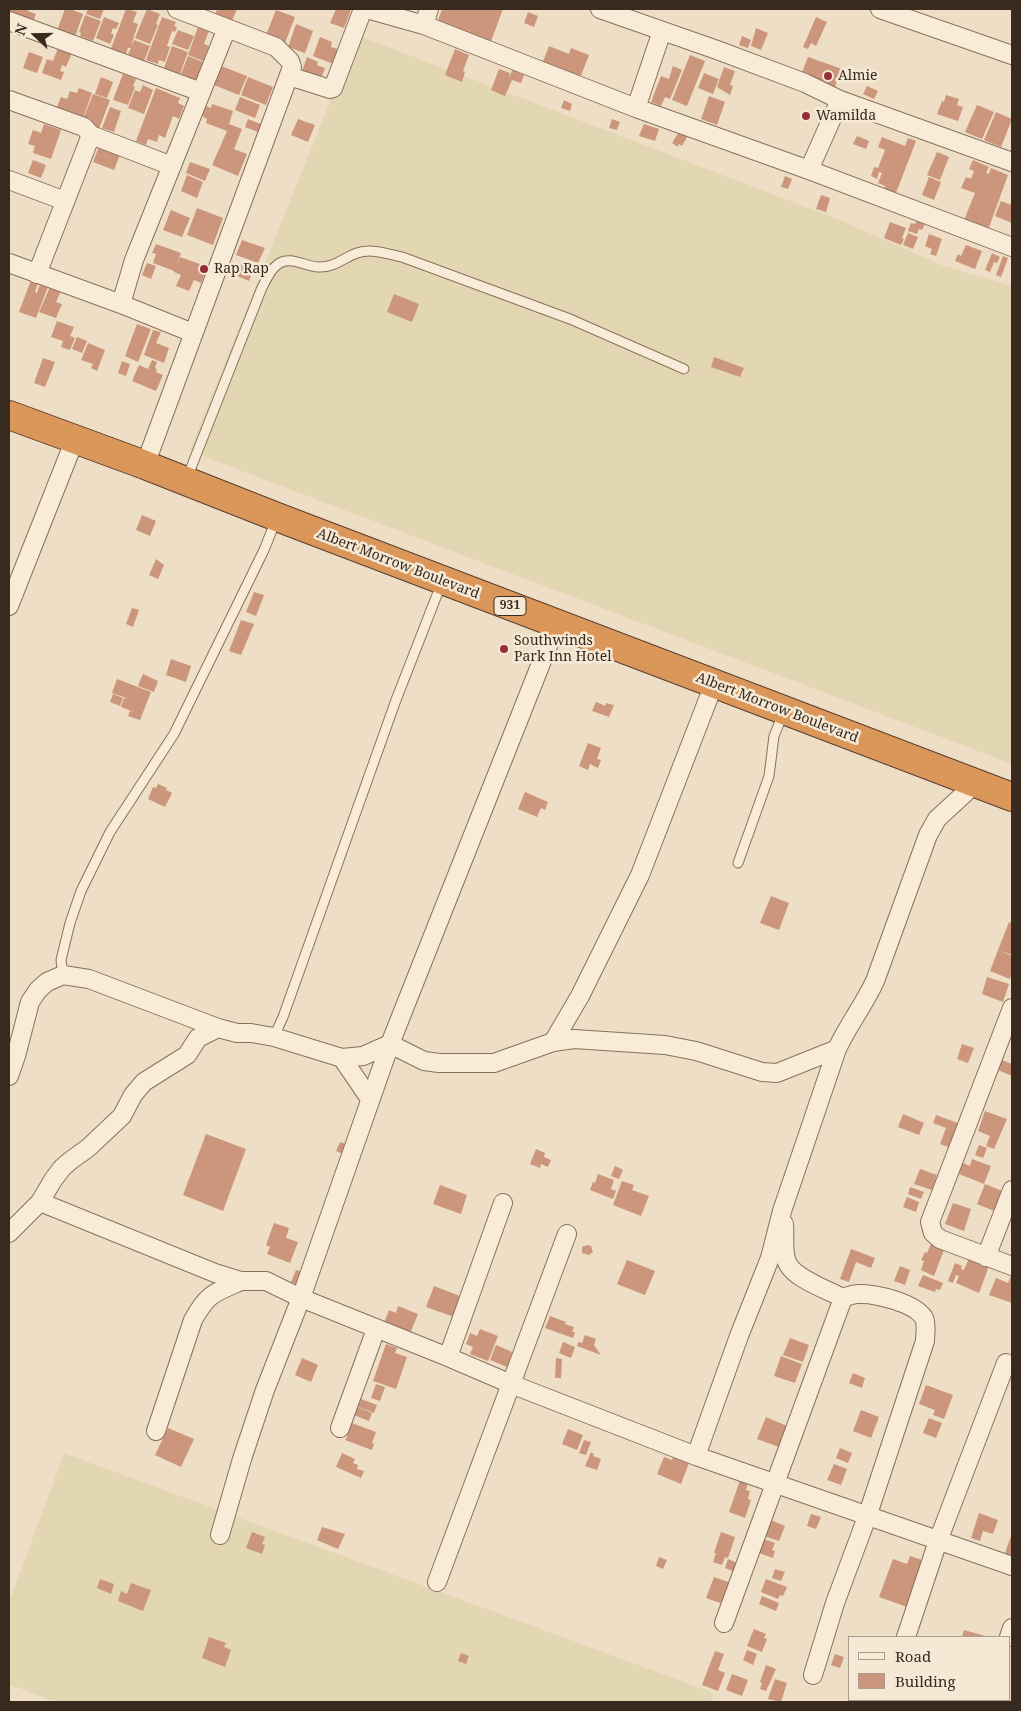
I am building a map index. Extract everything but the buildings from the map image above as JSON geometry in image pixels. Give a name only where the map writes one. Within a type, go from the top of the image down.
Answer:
[{"type":"highway","name":"Albert Morrow Boulevard","points":[[9,415],[145,465],[442,581],[1012,797]]},
{"type":"street","points":[[145,465],[292,67],[290,61],[276,48],[177,9]]},
{"type":"street","points":[[289,76],[330,89],[333,88],[365,9],[424,26],[636,108],[809,170],[1012,247]]},
{"type":"street","points":[[424,26],[429,9]]},
{"type":"street","points":[[600,9],[717,50],[805,83],[840,100],[1012,162]]},
{"type":"street","points":[[880,9],[1012,55]]},
{"type":"street","points":[[9,21],[201,92]]},
{"type":"street","points":[[121,304],[134,260],[228,28]]},
{"type":"street","points":[[636,108],[662,32]]},
{"type":"street","points":[[9,100],[84,127],[90,135],[172,166]]},
{"type":"street","points":[[809,170],[840,100]]},
{"type":"street","points":[[37,274],[90,135]]},
{"type":"street","points":[[9,180],[65,201]]},
{"type":"street","points":[[9,263],[121,304],[193,333]]},
{"type":"street","points":[[9,606],[75,439]]},
{"type":"street","points":[[220,1535],[242,1459],[265,1390],[301,1298],[370,1098],[557,624]]},
{"type":"street","points":[[553,1042],[584,988],[640,875],[714,684]]},
{"type":"street","points":[[696,1456],[766,1267],[782,1211],[837,1049],[844,1034],[865,1002],[875,981],[928,835],[937,819],[976,783]]},
{"type":"street","points":[[9,1076],[30,1002],[38,990],[48,982],[63,975],[89,979],[218,1028],[237,1033],[274,1037],[342,1058],[363,1056],[390,1044]]},
{"type":"street","points":[[1012,1008],[930,1222],[933,1233],[940,1239],[1012,1266]]},
{"type":"street","points":[[9,1233],[40,1202],[62,1168],[93,1144],[122,1116],[133,1095],[144,1082],[187,1055],[198,1038],[218,1028]]},
{"type":"street","points":[[390,1044],[424,1061],[494,1063],[553,1042],[574,1039],[666,1045],[696,1051],[762,1072],[777,1073],[837,1049]]},
{"type":"street","points":[[342,1058],[370,1098]]},
{"type":"street","points":[[986,1257],[1012,1190]]},
{"type":"street","points":[[40,1202],[215,1273],[241,1281],[266,1281],[301,1298],[511,1384],[696,1456],[1012,1566]]},
{"type":"street","points":[[448,1357],[503,1203]]},
{"type":"street","points":[[782,1211],[786,1261],[791,1270],[843,1298],[857,1294],[888,1299],[916,1310],[924,1319],[925,1342],[867,1516],[835,1603],[813,1675]]},
{"type":"street","points":[[437,1582],[567,1234]]},
{"type":"street","points":[[156,1431],[194,1320],[203,1303],[213,1293],[241,1281]]},
{"type":"street","points":[[724,1623],[843,1298]]},
{"type":"street","points":[[340,1428],[376,1329]]},
{"type":"street","points":[[906,1636],[938,1541],[1006,1363]]},
{"type":"lane","points":[[186,481],[261,290],[269,274],[278,264],[291,260],[318,267],[336,264],[357,253],[376,251],[402,257],[570,320],[684,369]]},
{"type":"lane","points":[[63,975],[61,960],[70,923],[81,891],[110,832],[174,734],[264,550],[277,517]]},
{"type":"lane","points":[[274,1037],[344,849],[396,700],[442,581]]},
{"type":"lane","points":[[738,864],[769,776],[774,736],[784,711]]},
{"type":"shaded area","points":[[357,35],[835,218],[944,266],[1012,286],[1012,764],[189,451]]},
{"type":"shaded area","points":[[64,1453],[714,1693],[711,1702],[55,1702],[9,1684],[9,1603]]},
{"type":"place","name":"Almie","points":[[828,76]]},
{"type":"place","name":"Wamilda","points":[[806,116]]},
{"type":"place","name":"Rap Rap","points":[[204,269]]},
{"type":"place","name":"Southwinds Park Inn Hotel","points":[[504,649]]}]
